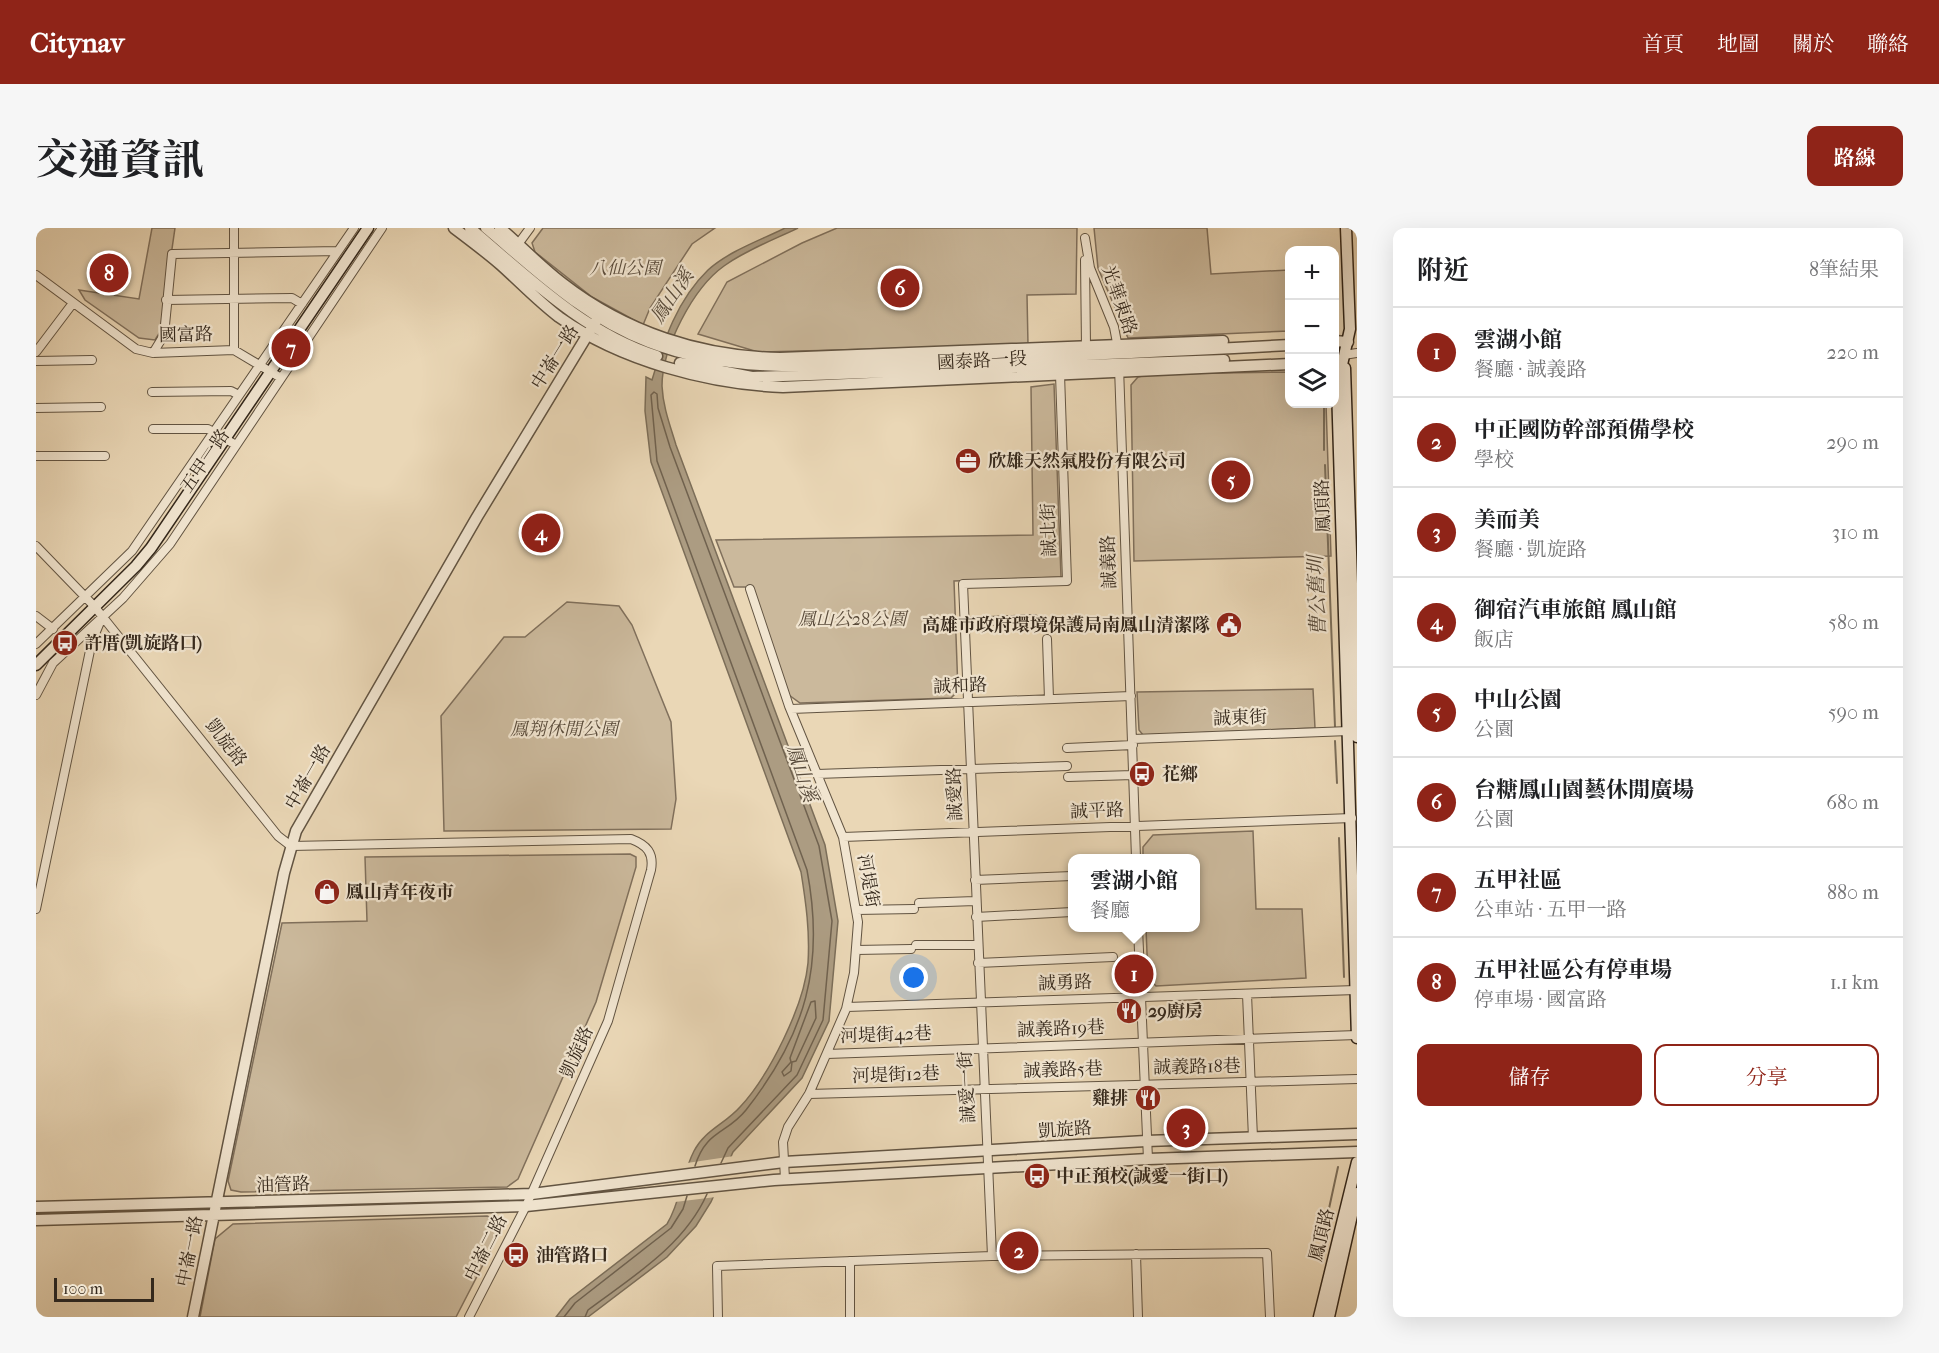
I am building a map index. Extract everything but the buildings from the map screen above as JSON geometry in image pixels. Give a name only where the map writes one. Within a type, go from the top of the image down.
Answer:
[{"type":"street","points":[[234,228],[234,350]]},
{"type":"street","name":"五甲一路","points":[[36,665],[136,566],[225,438],[302,304],[354,228]]},
{"type":"street","name":"五甲一路","points":[[36,644],[132,551],[239,395],[265,368],[368,228]]},
{"type":"street","name":"五甲一路","points":[[36,695],[53,663],[146,574],[185,521],[382,228]]},
{"type":"street","points":[[454,228],[510,255]]},
{"type":"street","points":[[470,228],[548,282],[595,322],[647,347],[681,358]]},
{"type":"street","points":[[486,228],[560,318],[595,322],[647,347],[681,358]]},
{"type":"street","points":[[500,228],[510,255]]},
{"type":"street","points":[[510,255],[530,228]]},
{"type":"street","name":"光華東路","points":[[1084,228],[1090,268],[1114,327],[1118,359]]},
{"type":"street","name":"鳳頂路","points":[[1339,355],[1352,341],[1346,228]]},
{"type":"street","name":"光華東路","points":[[1085,238],[1086,347]]},
{"type":"street","points":[[153,352],[164,335],[172,254],[338,250]]},
{"type":"street","name":"國富路","points":[[36,275],[133,347],[153,352],[234,350],[281,378]]},
{"type":"street","points":[[166,300],[292,298],[302,304]]},
{"type":"street","points":[[36,352],[73,303]]},
{"type":"street","name":"中崙一路","points":[[193,1317],[296,831],[477,517],[595,322]]},
{"type":"street","name":"國泰路一段","points":[[681,358],[711,379],[746,386],[783,387],[1060,374],[1163,348],[1285,339]]},
{"type":"street","name":"國泰路一段","points":[[1163,348],[1285,345]]},
{"type":"street","name":"國泰路一段","points":[[681,358],[780,358],[1086,347],[1118,359],[1285,364]]},
{"type":"street","points":[[1339,356],[1357,353]]},
{"type":"street","name":"國泰路一段","points":[[681,358],[752,377],[1118,359],[1285,357]]},
{"type":"street","name":"誠義路","points":[[1118,359],[1136,854]]},
{"type":"street","points":[[36,361],[92,360]]},
{"type":"street","name":"誠北街","points":[[963,584],[1067,581],[1060,374]]},
{"type":"street","points":[[152,392],[231,391],[239,395]]},
{"type":"street","points":[[36,408],[101,407]]},
{"type":"street","name":"鳳頂路","points":[[1337,408],[1353,734],[1352,818],[1357,1036]]},
{"type":"street","points":[[153,429],[207,429],[236,445]]},
{"type":"street","points":[[36,456],[105,456]]},
{"type":"street","points":[[163,506],[185,521]]},
{"type":"street","name":"凱旋路","points":[[36,547],[103,616],[279,836],[291,846],[631,839],[641,843],[649,850],[653,858],[651,870],[609,1021],[532,1194]]},
{"type":"street","name":"誠愛路","points":[[963,584],[979,1003]]},
{"type":"street","name":"河堤街","points":[[750,589],[791,709],[843,837],[856,910],[854,974],[847,1007],[809,1094],[783,1142],[785,1179]]},
{"type":"street","points":[[36,616],[52,629]]},
{"type":"street","points":[[36,909],[92,641],[103,616]]},
{"type":"street","points":[[965,622],[1034,619]]},
{"type":"street","points":[[1047,639],[1049,699]]},
{"type":"street","name":"誠和路","points":[[791,709],[1131,696]]},
{"type":"street","name":"誠東街","points":[[1067,748],[1132,742],[1353,734]]},
{"type":"street","points":[[818,774],[1067,766]]},
{"type":"street","points":[[1068,777],[1133,775]]},
{"type":"street","name":"誠平路","points":[[843,837],[1352,818]]},
{"type":"street","points":[[975,880],[1068,876]]},
{"type":"street","points":[[856,910],[975,901]]},
{"type":"street","points":[[976,917],[1068,912]]},
{"type":"street","points":[[1138,932],[1148,1160]]},
{"type":"street","points":[[856,950],[977,945]]},
{"type":"street","points":[[978,963],[1113,957]]},
{"type":"street","name":"誠勇路","points":[[847,1007],[1356,990]]},
{"type":"street","points":[[1247,994],[1253,1138]]},
{"type":"street","name":"誠愛一街","points":[[979,1003],[992,1256]]},
{"type":"street","name":"誠義路19巷","points":[[982,1048],[1357,1036]]},
{"type":"street","name":"河堤街42巷","points":[[827,1054],[982,1048]]},
{"type":"street","name":"誠義路18巷","points":[[1143,1084],[1357,1078]]},
{"type":"street","name":"誠義路5巷","points":[[984,1089],[1143,1084]]},
{"type":"street","name":"河堤街12巷","points":[[809,1094],[984,1089]]},
{"type":"street","name":"凱旋路","points":[[532,1194],[784,1162],[1146,1141],[1357,1134]]},
{"type":"street","name":"凱旋路","points":[[526,1206],[785,1179],[1148,1160],[1357,1152]]},
{"type":"street","name":"鳳頂路","points":[[1319,1317],[1357,1162]]},
{"type":"street","name":"鳳頂路","points":[[1329,1317],[1357,1192]]},
{"type":"street","name":"中崙二路","points":[[469,1317],[532,1194]]},
{"type":"street","name":"油管路","points":[[36,1220],[532,1194]]},
{"type":"street","name":"油管路","points":[[36,1207],[215,1209],[526,1206]]},
{"type":"street","points":[[718,1317],[717,1266],[992,1256],[1267,1253],[1270,1317]]},
{"type":"street","points":[[1136,1254],[1138,1317]]},
{"type":"street","points":[[850,1261],[850,1317]]},
{"type":"green space","points":[[152,228],[175,228],[160,332],[155,340],[139,338],[85,300],[79,290],[139,299]]},
{"type":"green space","name":"八仙公園","points":[[543,228],[715,228],[692,244],[650,308],[643,325],[592,297],[535,252],[532,243]]},
{"type":"green space","points":[[837,228],[1077,228],[1076,294],[1027,295],[1028,345],[758,352],[698,334],[727,282],[802,243]]},
{"type":"green space","points":[[1094,228],[1207,228],[1211,274],[1285,270],[1285,331],[1128,338],[1098,268]]},
{"type":"green space","points":[[1285,372],[1285,408],[1326,408],[1331,556],[1134,561],[1131,385],[1138,377],[1151,374]]},
{"type":"green space","name":"鳳山公28公園","points":[[1054,384],[1061,577],[954,581],[958,691],[951,698],[800,703],[789,695],[752,587],[734,587],[716,540],[1033,535],[1031,387]]},
{"type":"green space","name":"鳳翔休閒公園","points":[[567,602],[619,606],[632,625],[671,722],[676,799],[671,829],[444,831],[441,716],[504,637],[525,637]]},
{"type":"green space","points":[[1313,689],[1315,728],[1143,735],[1139,730],[1137,692]]},
{"type":"green space","points":[[1253,831],[1256,909],[1302,909],[1306,978],[1156,986],[1148,978],[1146,932],[1200,932],[1200,854],[1143,854],[1143,847],[1153,835]]},
{"type":"green space","points":[[630,854],[636,857],[636,867],[596,1002],[518,1179],[507,1187],[241,1192],[231,1190],[228,1181],[282,923],[367,921],[365,857]]},
{"type":"green space","points":[[487,1216],[497,1220],[502,1228],[456,1317],[200,1317],[215,1239],[233,1224]]},
{"type":"water","points":[[785,228],[798,228],[732,260],[712,276],[701,289],[673,337],[663,371],[662,386],[665,409],[676,445],[825,845],[838,921],[829,1021],[802,1078],[733,1152],[711,1202],[696,1226],[667,1257],[588,1317],[556,1317],[570,1299],[667,1224],[694,1151],[709,1132],[734,1113],[751,1094],[783,1040],[800,999],[805,980],[808,940],[801,872],[651,462],[645,411],[646,377],[652,380],[673,321],[697,282],[716,263],[745,246]]},
{"type":"pier","points":[[734,1156],[716,1197],[675,1202],[687,1163]]},
{"type":"waterway","name":"曹公舊圳","points":[[1324,408],[1324,450]]},
{"type":"waterway","name":"曹公舊圳","points":[[1325,465],[1335,727]]},
{"type":"waterway","name":"曹公舊圳","points":[[1335,741],[1337,783]]},
{"type":"waterway","name":"曹公舊圳","points":[[1339,838],[1344,977]]},
{"type":"waterway","name":"曹公舊圳","points":[[1325,1227],[1338,1167]]},
{"type":"place","name":"五甲社區公有停車場","points":[[109,273]]},
{"type":"place","name":"台糖鳳山園藝休閒廣場","points":[[900,288]]},
{"type":"place","name":"五甲社區","points":[[291,348]]},
{"type":"place","name":"欣雄天然氣股份有限公司","points":[[968,461]]},
{"type":"place","name":"中山公園","points":[[1231,480]]},
{"type":"place","name":"御宿汽車旅館 鳳山館","points":[[541,533]]},
{"type":"place","name":"高雄市政府環境保護局南鳳山清潔隊","points":[[1229,625]]},
{"type":"place","name":"許厝(凱旋路口)","points":[[65,643]]},
{"type":"place","name":"花鄉","points":[[1142,774]]},
{"type":"place","name":"鳳山青年夜市","points":[[327,892]]},
{"type":"place","name":"雲湖小館","points":[[1134,974]]},
{"type":"place","name":"29廚房","points":[[1129,1011]]},
{"type":"place","name":"雞排","points":[[1148,1098]]},
{"type":"place","name":"美而美","points":[[1186,1128]]},
{"type":"place","name":"中正預校(誠愛一街口)","points":[[1037,1176]]},
{"type":"place","name":"中正國防幹部預備學校","points":[[1019,1251]]},
{"type":"place","name":"油管路口","points":[[516,1255]]},
{"type":"water label","name":"鳳山溪","points":[[672,296]]},
{"type":"water label","name":"鳳山溪","points":[[802,773]]}]
